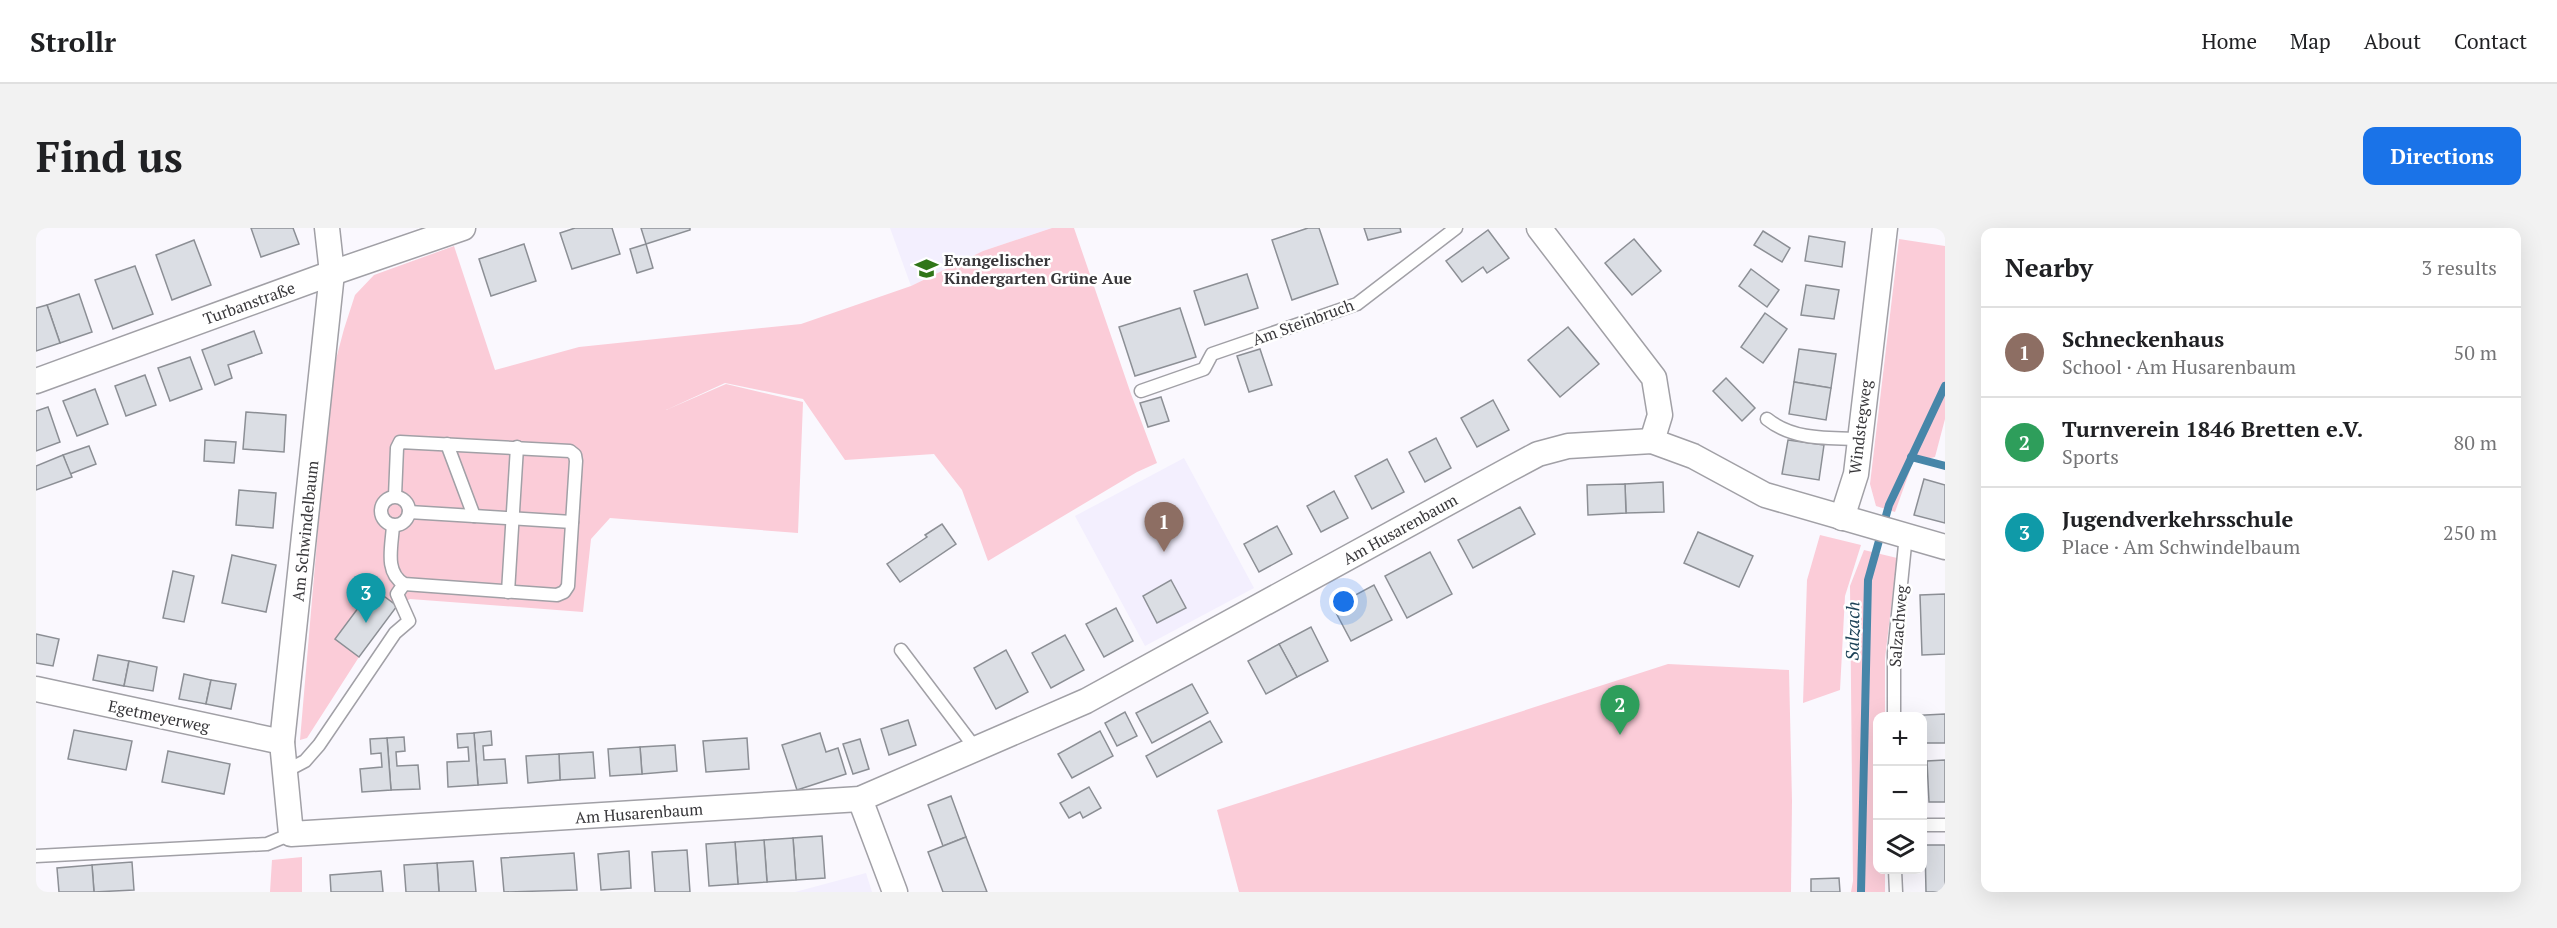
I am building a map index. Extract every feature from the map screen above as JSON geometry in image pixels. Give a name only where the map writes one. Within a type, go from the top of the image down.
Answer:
[{"type":"street","name":"Am Schwindelbaum","points":[[291,834],[282,742],[332,273],[327,228]]},
{"type":"street","name":"Turbanstraße","points":[[36,381],[332,273],[463,228]]},
{"type":"street","points":[[1539,228],[1654,378],[1660,415],[1652,441]]},
{"type":"street","name":"Windstegweg","points":[[1842,518],[1856,474],[1885,228]]},
{"type":"street","name":"Am Husarenbaum","points":[[291,834],[860,799],[1086,701],[1538,454],[1568,446],[1652,441],[1693,456],[1765,495],[1842,518]]},
{"type":"street","points":[[1842,518],[1867,527],[1902,534],[1945,547]]},
{"type":"street","name":"Egetmeyerweg","points":[[36,689],[282,742]]},
{"type":"street","points":[[860,799],[895,892]]},
{"type":"lane","name":"Am Steinbruch","points":[[1141,391],[1204,369],[1212,354],[1357,304],[1456,228]]},
{"type":"lane","points":[[1767,419],[1780,430],[1797,434],[1860,439]]},
{"type":"lane","points":[[393,525],[391,571],[396,579],[404,584],[557,595],[568,586],[576,461],[575,455],[570,451],[400,442],[397,448],[395,496]]},
{"type":"lane","points":[[447,444],[474,516]]},
{"type":"lane","points":[[508,591],[517,447]]},
{"type":"lane","points":[[395,496],[404,500],[409,512],[401,524],[393,525],[384,520],[381,509],[386,499],[395,496]]},
{"type":"lane","points":[[409,512],[572,522]]},
{"type":"lane","name":"Salzachweg","points":[[1894,712],[1894,653],[1902,534]]},
{"type":"lane","points":[[286,771],[305,761],[319,745],[395,633],[409,621],[397,594],[404,584]]},
{"type":"lane","points":[[901,650],[976,749]]},
{"type":"lane","points":[[1927,825],[1945,825]]},
{"type":"lane","points":[[36,856],[267,844],[291,834]]},
{"type":"lane","points":[[1895,874],[1896,892]]},
{"type":"shaded area","name":"Evangelischer Kindergarten Grüne Aue","points":[[890,228],[1052,228],[983,251],[911,286]]},
{"type":"shaded area","points":[[1052,228],[1074,228],[1157,463],[1137,472],[988,561],[962,490],[934,454],[845,460],[803,399],[725,383],[666,410],[726,384],[803,402],[798,533],[610,518],[591,539],[583,612],[410,599],[397,606],[373,589],[335,639],[359,657],[307,738],[300,740],[331,378],[355,295],[374,275],[454,246],[495,370],[579,347],[801,324],[911,286],[983,251]]},
{"type":"shaded area","points":[[1899,239],[1945,246],[1945,419],[1935,457],[1913,462],[1895,512],[1876,506],[1870,484]]},
{"type":"shaded area","points":[[1184,458],[1254,588],[1145,646],[1075,516]]},
{"type":"shaded area","points":[[1820,535],[1861,545],[1845,596],[1840,690],[1803,703],[1807,580]]},
{"type":"shaded area","points":[[1864,550],[1897,558],[1885,658],[1885,712],[1873,712],[1873,874],[1885,874],[1885,892],[1851,892],[1853,881],[1850,586]]},
{"type":"shaded area","points":[[1668,664],[1789,670],[1792,801],[1791,892],[1239,892],[1217,810]]},
{"type":"shaded area","points":[[302,857],[302,892],[270,892],[272,860]]},
{"type":"shaded area","points":[[866,873],[872,892],[795,892]]},
{"type":"building","points":[[251,228],[293,228],[299,244],[261,257]]},
{"type":"building","points":[[575,228],[612,228],[620,254],[572,269],[560,233]]},
{"type":"building","points":[[641,228],[690,228],[690,230],[646,244]]},
{"type":"building","points":[[1308,228],[1319,228],[1338,284],[1292,300],[1272,240]]},
{"type":"building","points":[[1364,228],[1400,228],[1401,232],[1368,240]]},
{"type":"building","points":[[1488,230],[1509,258],[1487,273],[1483,267],[1462,282],[1446,261]]},
{"type":"building","points":[[1763,231],[1790,248],[1782,262],[1754,245]]},
{"type":"building","points":[[1809,236],[1845,242],[1842,267],[1805,261]]},
{"type":"building","points":[[1634,239],[1661,271],[1632,295],[1605,263]]},
{"type":"building","points":[[194,240],[211,285],[172,300],[156,255]]},
{"type":"building","points":[[524,244],[536,281],[491,296],[479,259]]},
{"type":"building","points":[[646,244],[653,268],[637,273],[630,249]]},
{"type":"building","points":[[135,266],[153,314],[113,329],[95,280]]},
{"type":"building","points":[[1751,269],[1779,290],[1767,307],[1739,286]]},
{"type":"building","points":[[1247,274],[1258,308],[1205,325],[1194,291]]},
{"type":"building","points":[[1806,285],[1839,290],[1834,319],[1801,315]]},
{"type":"building","points":[[79,294],[92,332],[60,343],[47,305]]},
{"type":"building","points":[[47,305],[60,343],[36,351],[36,308]]},
{"type":"building","points":[[1180,308],[1196,357],[1135,376],[1119,327]]},
{"type":"building","points":[[1765,313],[1787,329],[1763,363],[1741,347]]},
{"type":"building","points":[[1568,327],[1599,364],[1560,397],[1528,360]]},
{"type":"building","points":[[254,331],[262,353],[228,365],[232,378],[215,385],[202,350]]},
{"type":"building","points":[[1260,349],[1272,385],[1249,392],[1237,356]]},
{"type":"building","points":[[1799,349],[1836,354],[1831,388],[1794,382]]},
{"type":"building","points":[[190,357],[202,389],[170,401],[158,368]]},
{"type":"building","points":[[145,375],[156,405],[126,416],[115,386]]},
{"type":"building","points":[[1726,378],[1755,408],[1742,421],[1713,391]]},
{"type":"building","points":[[1794,382],[1831,388],[1826,420],[1789,414]]},
{"type":"building","points":[[95,389],[108,424],[77,436],[63,401]]},
{"type":"building","points":[[1161,397],[1169,421],[1148,427],[1140,403]]},
{"type":"building","points":[[1493,400],[1509,430],[1477,447],[1461,418]]},
{"type":"building","points":[[48,407],[60,442],[36,451],[36,411]]},
{"type":"building","points":[[246,412],[286,415],[284,452],[243,449]]},
{"type":"building","points":[[1436,438],[1451,468],[1425,482],[1409,452]]},
{"type":"building","points":[[205,440],[236,442],[234,463],[204,461]]},
{"type":"building","points":[[1788,440],[1824,445],[1819,480],[1782,474]]},
{"type":"building","points":[[89,446],[96,464],[70,474],[63,455]]},
{"type":"building","points":[[63,455],[72,477],[36,490],[36,466]]},
{"type":"building","points":[[1387,459],[1404,492],[1372,509],[1355,476]]},
{"type":"building","points":[[1924,479],[1945,485],[1945,523],[1914,515]]},
{"type":"building","points":[[1663,482],[1664,512],[1626,513],[1625,484]]},
{"type":"building","points":[[1625,484],[1626,513],[1588,515],[1587,485]]},
{"type":"building","points":[[239,490],[276,493],[273,528],[236,525]]},
{"type":"building","points":[[1334,491],[1348,518],[1321,532],[1307,506]]},
{"type":"building","points":[[1520,507],[1535,534],[1473,568],[1458,540]]},
{"type":"building","points":[[942,524],[956,544],[900,582],[887,564]]},
{"type":"building","points":[[1277,526],[1292,554],[1259,572],[1244,544]]},
{"type":"building","points":[[1698,532],[1753,556],[1739,587],[1684,563]]},
{"type":"building","points":[[1430,552],[1452,594],[1407,618],[1385,576]]},
{"type":"building","points":[[232,555],[276,565],[266,612],[222,603]]},
{"type":"building","points":[[173,571],[194,576],[184,622],[163,618]]},
{"type":"building","points":[[1171,580],[1186,608],[1157,623],[1143,596]]},
{"type":"building","points":[[1374,585],[1392,620],[1351,641],[1333,607]]},
{"type":"building","points":[[373,588],[397,606],[359,657],[335,639]]},
{"type":"building","points":[[1945,594],[1945,654],[1922,655],[1920,595]]},
{"type":"building","points":[[1116,608],[1133,641],[1104,657],[1086,624]]},
{"type":"building","points":[[1311,627],[1328,661],[1297,677],[1279,644]]},
{"type":"building","points":[[36,634],[59,639],[53,666],[36,663]]},
{"type":"building","points":[[1065,635],[1084,670],[1051,688],[1032,653]]},
{"type":"building","points":[[1279,644],[1297,677],[1266,694],[1248,661]]},
{"type":"building","points":[[1006,650],[1028,692],[996,709],[974,668]]},
{"type":"building","points":[[98,655],[129,661],[124,686],[93,680]]},
{"type":"building","points":[[129,661],[157,667],[153,691],[124,686]]},
{"type":"building","points":[[184,674],[211,680],[206,704],[179,699]]},
{"type":"building","points":[[211,680],[236,684],[231,709],[206,704]]},
{"type":"building","points":[[1192,684],[1208,713],[1152,743],[1136,713]]},
{"type":"building","points":[[1125,712],[1137,736],[1117,746],[1105,723]]},
{"type":"building","points":[[1945,714],[1945,743],[1927,743],[1927,715]]},
{"type":"building","points":[[908,720],[916,745],[889,755],[881,729]]},
{"type":"building","points":[[1210,721],[1222,742],[1157,777],[1146,756]]},
{"type":"building","points":[[74,730],[132,741],[126,770],[68,759]]},
{"type":"building","points":[[491,731],[492,745],[483,746],[484,760],[505,759],[507,783],[478,785],[474,733]]},
{"type":"building","points":[[1100,731],[1113,756],[1072,778],[1058,754]]},
{"type":"building","points":[[474,733],[478,785],[448,787],[447,762],[469,761],[468,747],[458,748],[457,734]]},
{"type":"building","points":[[820,733],[826,752],[838,748],[846,774],[797,790],[782,745]]},
{"type":"building","points":[[404,737],[405,751],[396,752],[397,766],[418,765],[420,789],[391,790],[387,738]]},
{"type":"building","points":[[387,738],[391,790],[362,792],[360,769],[382,767],[381,753],[371,754],[370,739]]},
{"type":"building","points":[[747,738],[749,769],[706,772],[703,741]]},
{"type":"building","points":[[860,739],[869,769],[853,774],[843,744]]},
{"type":"building","points":[[675,745],[677,771],[642,774],[640,747]]},
{"type":"building","points":[[640,747],[642,774],[610,776],[608,749]]},
{"type":"building","points":[[168,751],[230,764],[224,794],[162,782]]},
{"type":"building","points":[[593,752],[595,778],[560,780],[559,754]]},
{"type":"building","points":[[559,754],[560,780],[528,783],[526,756]]},
{"type":"building","points":[[1945,760],[1945,802],[1929,802],[1927,761]]},
{"type":"building","points":[[1089,787],[1101,808],[1083,818],[1080,812],[1069,818],[1060,803]]},
{"type":"building","points":[[951,796],[966,837],[943,846],[928,805]]},
{"type":"building","points":[[822,836],[825,878],[796,880],[793,838]]},
{"type":"building","points":[[966,837],[987,892],[943,892],[928,852]]},
{"type":"building","points":[[793,838],[796,880],[767,882],[764,840]]},
{"type":"building","points":[[764,840],[767,882],[738,884],[735,842]]},
{"type":"building","points":[[735,842],[738,884],[709,886],[706,844]]},
{"type":"building","points":[[1927,845],[1945,845],[1945,892],[1926,892]]},
{"type":"building","points":[[687,850],[690,892],[655,892],[652,852]]},
{"type":"building","points":[[629,851],[631,888],[601,890],[598,854]]},
{"type":"building","points":[[574,853],[577,890],[504,892],[501,858]]},
{"type":"building","points":[[473,861],[476,892],[439,892],[437,863]]},
{"type":"building","points":[[132,862],[134,890],[94,892],[92,865]]},
{"type":"building","points":[[437,863],[439,892],[406,892],[404,865]]},
{"type":"building","points":[[92,865],[94,892],[59,892],[57,868]]},
{"type":"building","points":[[381,871],[383,892],[331,892],[330,875]]},
{"type":"building","points":[[1839,878],[1840,892],[1811,892],[1811,879]]},
{"type":"waterway","name":"Salzach","points":[[1861,892],[1868,580],[1889,505],[1945,386]]},
{"type":"waterway","points":[[1911,457],[1945,466]]},
{"type":"place","name":"Evangelischer Kindergarten Grüne Aue","points":[[926,269]]},
{"type":"place","name":"Schneckenhaus","points":[[1164,552]]},
{"type":"place","name":"Jugendverkehrsschule","points":[[366,623]]},
{"type":"place","name":"Turnverein 1846 Bretten e.V.","points":[[1620,735]]}]
